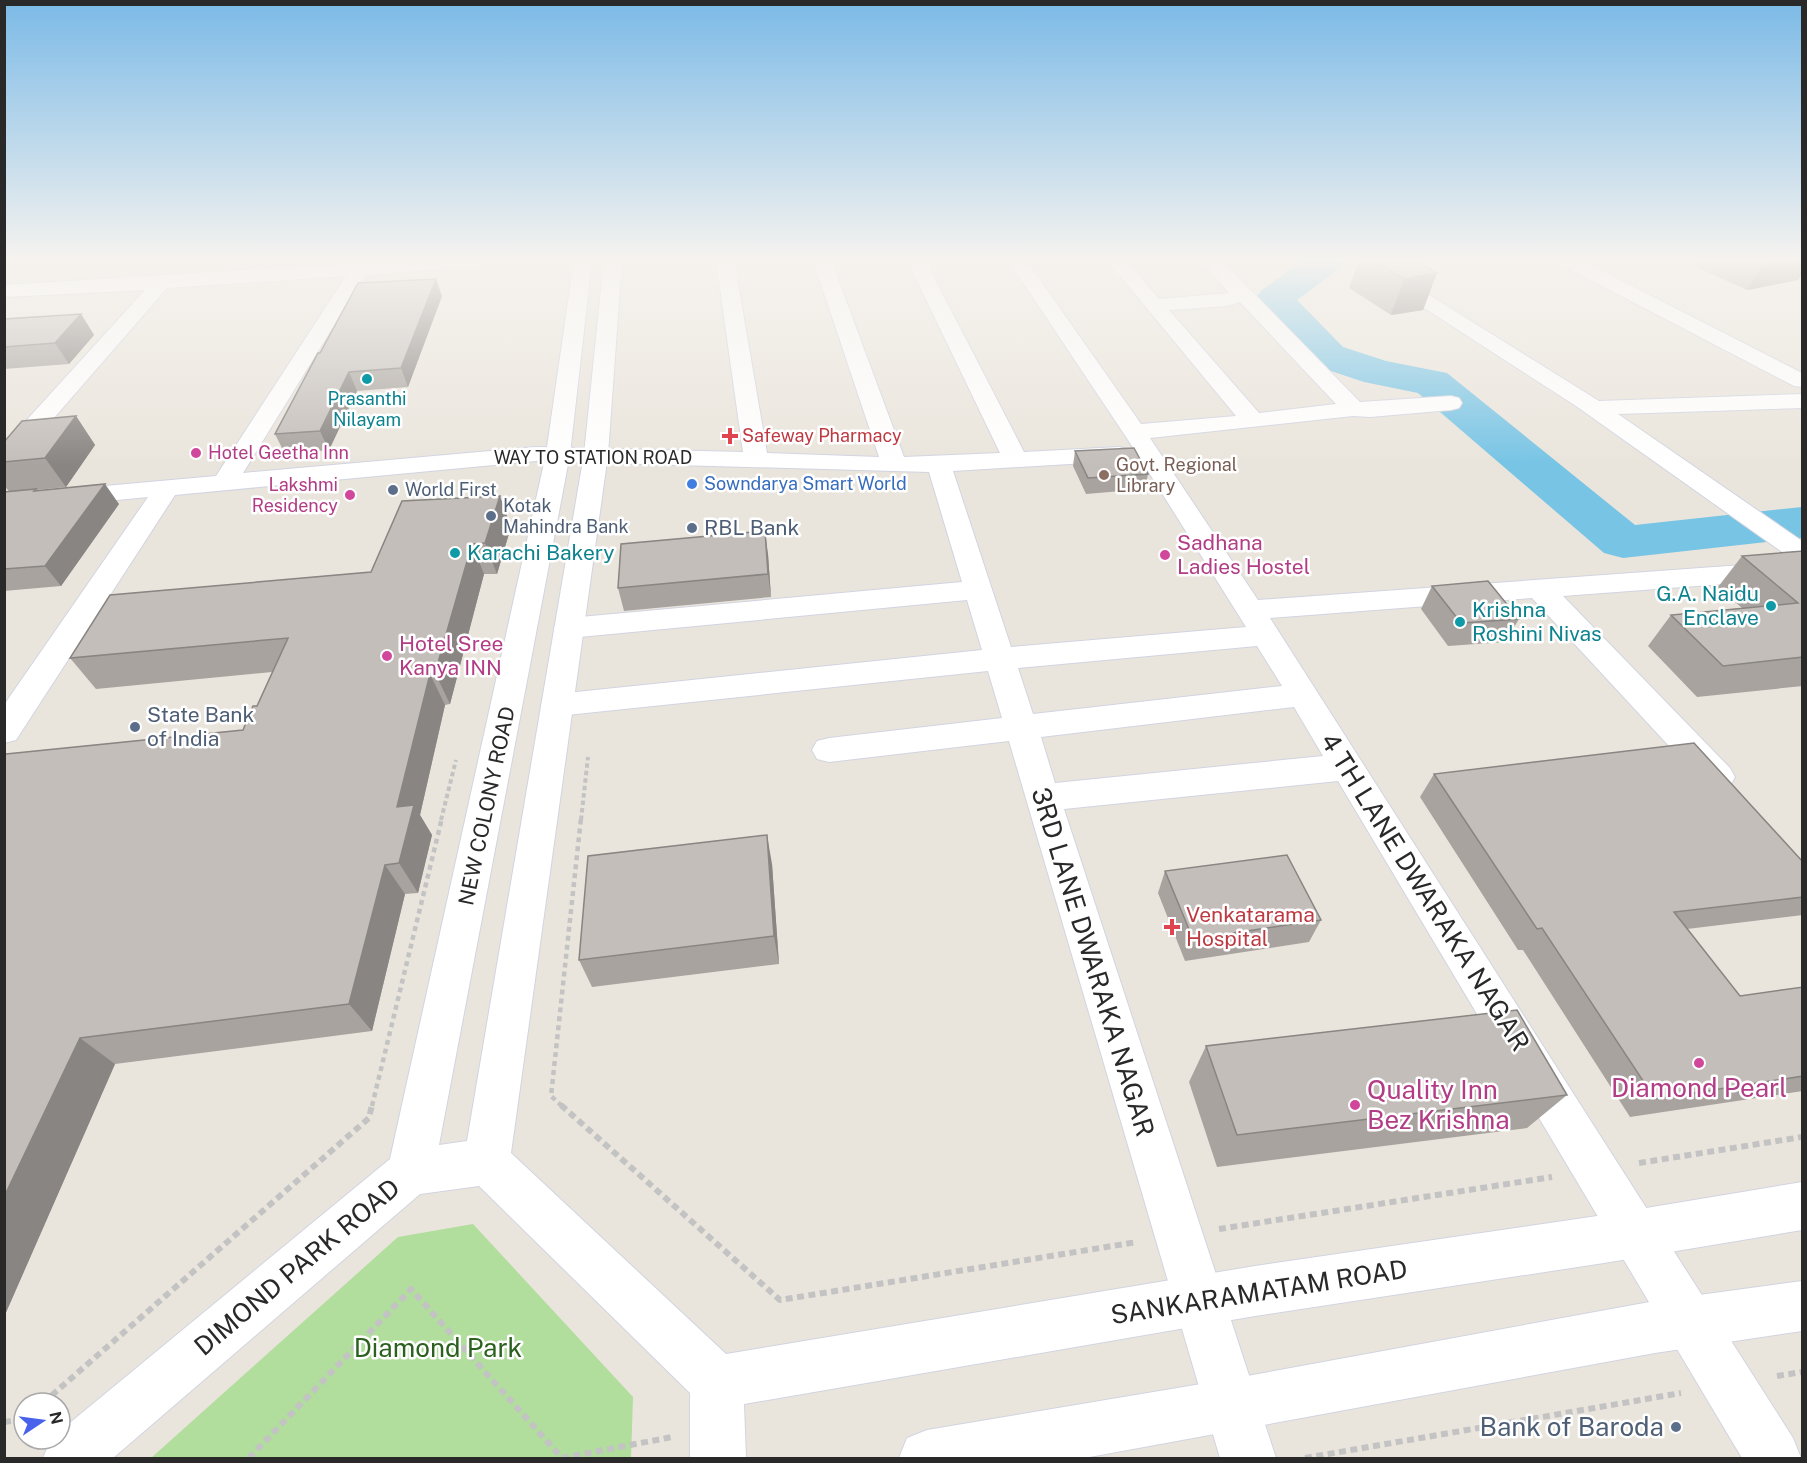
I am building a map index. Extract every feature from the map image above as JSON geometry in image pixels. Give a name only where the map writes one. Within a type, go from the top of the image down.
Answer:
[{"type":"street","points":[[4,460],[121,328]]},
{"type":"street","points":[[225,482],[322,328]]},
{"type":"street","name":"NEW COLONY ROAD","points":[[410,1172],[558,454],[574,328]]},
{"type":"street","points":[[607,328],[596,454],[487,1162],[717,1382],[718,1458]]},
{"type":"street","points":[[736,328],[756,460]]},
{"type":"street","points":[[846,328],[894,465]]},
{"type":"street","points":[[950,328],[1016,460]]},
{"type":"street","name":"4 TH LANE DWARAKA NAGAR","points":[[1064,328],[1141,442],[1258,622],[1773,1458]]},
{"type":"street","points":[[1174,328],[1253,422]]},
{"type":"street","points":[[1274,328],[1353,409]]},
{"type":"street","points":[[1473,328],[1596,408],[1803,553]]},
{"type":"street","points":[[1700,328],[1803,381]]},
{"type":"street","points":[[1596,408],[1803,401]]},
{"type":"street","name":"WAY TO STATION ROAD","points":[[4,503],[491,457],[558,454],[894,465],[1016,460],[1141,442],[1253,422],[1353,409],[1370,410],[1451,404]]},
{"type":"street","name":"3RD LANE DWARAKA NAGAR","points":[[939,464],[1248,1458]]},
{"type":"street","points":[[4,731],[166,488]]},
{"type":"street","points":[[557,705],[999,659],[1258,622],[1540,589],[1803,569]]},
{"type":"street","points":[[1540,589],[1737,796]]},
{"type":"street","points":[[569,628],[978,590]]},
{"type":"street","points":[[829,750],[1020,726],[1303,695]]},
{"type":"street","points":[[1042,798],[1347,766]]},
{"type":"street","name":"DIMOND PARK ROAD","points":[[71,1458],[410,1172],[487,1162]]},
{"type":"street","name":"SANKARAMATAM ROAD","points":[[717,1382],[1199,1301],[1803,1206]]},
{"type":"street","points":[[927,1458],[1231,1406],[1632,1332],[1803,1306]]},
{"type":"path","points":[[594,702],[551,1096],[780,1300],[1803,1137]]},
{"type":"path","points":[[57,1391],[369,1118],[457,757]]},
{"type":"path","points":[[249,1458],[411,1289],[561,1458]]},
{"type":"path","points":[[1305,1458],[1803,1371]]},
{"type":"green space","name":"Diamond Park","points":[[473,1224],[633,1397],[631,1458],[151,1458],[398,1237]]},
{"type":"building","points":[[4,328],[68,328],[55,343],[4,347]]},
{"type":"building","points":[[333,328],[417,328],[401,368],[349,372],[320,431],[275,434]]},
{"type":"building","points":[[76,416],[45,458],[4,462],[4,442],[22,421]]},
{"type":"building","points":[[1134,448],[1148,474],[1088,478],[1075,451]]},
{"type":"building","points":[[105,484],[45,566],[4,569],[4,492]]},
{"type":"building","points":[[500,496],[485,543],[472,544],[435,673],[430,674],[397,807],[414,805],[399,863],[385,865],[349,1004],[80,1038],[4,1197],[4,756],[243,730],[253,706],[257,706],[288,638],[70,658],[110,595],[371,572],[402,501]]},
{"type":"building","points":[[765,531],[768,574],[618,588],[621,544]]},
{"type":"building","points":[[1803,551],[1803,657],[1723,666],[1671,615],[1798,603],[1742,556]]},
{"type":"building","points":[[1488,581],[1519,619],[1461,623],[1432,586]]},
{"type":"building","points":[[1694,743],[1803,862],[1803,897],[1674,912],[1740,996],[1803,987],[1803,1076],[1655,1099],[1542,928],[1537,929],[1434,774]]},
{"type":"building","points":[[767,835],[774,936],[579,960],[588,856]]},
{"type":"building","points":[[1287,855],[1321,920],[1193,939],[1165,871]]},
{"type":"building","points":[[1517,1010],[1567,1095],[1237,1135],[1206,1046]]},
{"type":"waterway","points":[[1302,328],[1328,356],[1379,373],[1432,382],[1623,542],[1802,523]]},
{"type":"place","name":"Prasanthi Nilayam","points":[[367,379]]},
{"type":"place","name":"Safeway Pharmacy","points":[[730,436]]},
{"type":"place","name":"Hotel Geetha Inn","points":[[196,453]]},
{"type":"place","name":"Govt. Regional Library","points":[[1104,475]]},
{"type":"place","name":"Sowndarya Smart World","points":[[692,484]]},
{"type":"place","name":"World First","points":[[393,490]]},
{"type":"place","name":"Lakshmi Residency","points":[[350,495]]},
{"type":"place","name":"Kotak Mahindra Bank","points":[[491,516]]},
{"type":"place","name":"RBL Bank","points":[[692,528]]},
{"type":"place","name":"Karachi Bakery","points":[[455,553]]},
{"type":"place","name":"Sadhana Ladies Hostel","points":[[1165,555]]},
{"type":"place","name":"G.A. Naidu Enclave","points":[[1771,606]]},
{"type":"place","name":"Krishna Roshini Nivas","points":[[1460,622]]},
{"type":"place","name":"Hotel Sree Kanya INN","points":[[387,656]]},
{"type":"place","name":"State Bank of India","points":[[135,727]]},
{"type":"place","name":"Venkatarama Hospital","points":[[1172,927]]},
{"type":"place","name":"Diamond Pearl","points":[[1699,1063]]},
{"type":"place","name":"Quality Inn Bez Krishna","points":[[1355,1105]]},
{"type":"place","name":"Bank of Baroda","points":[[1676,1427]]}]
